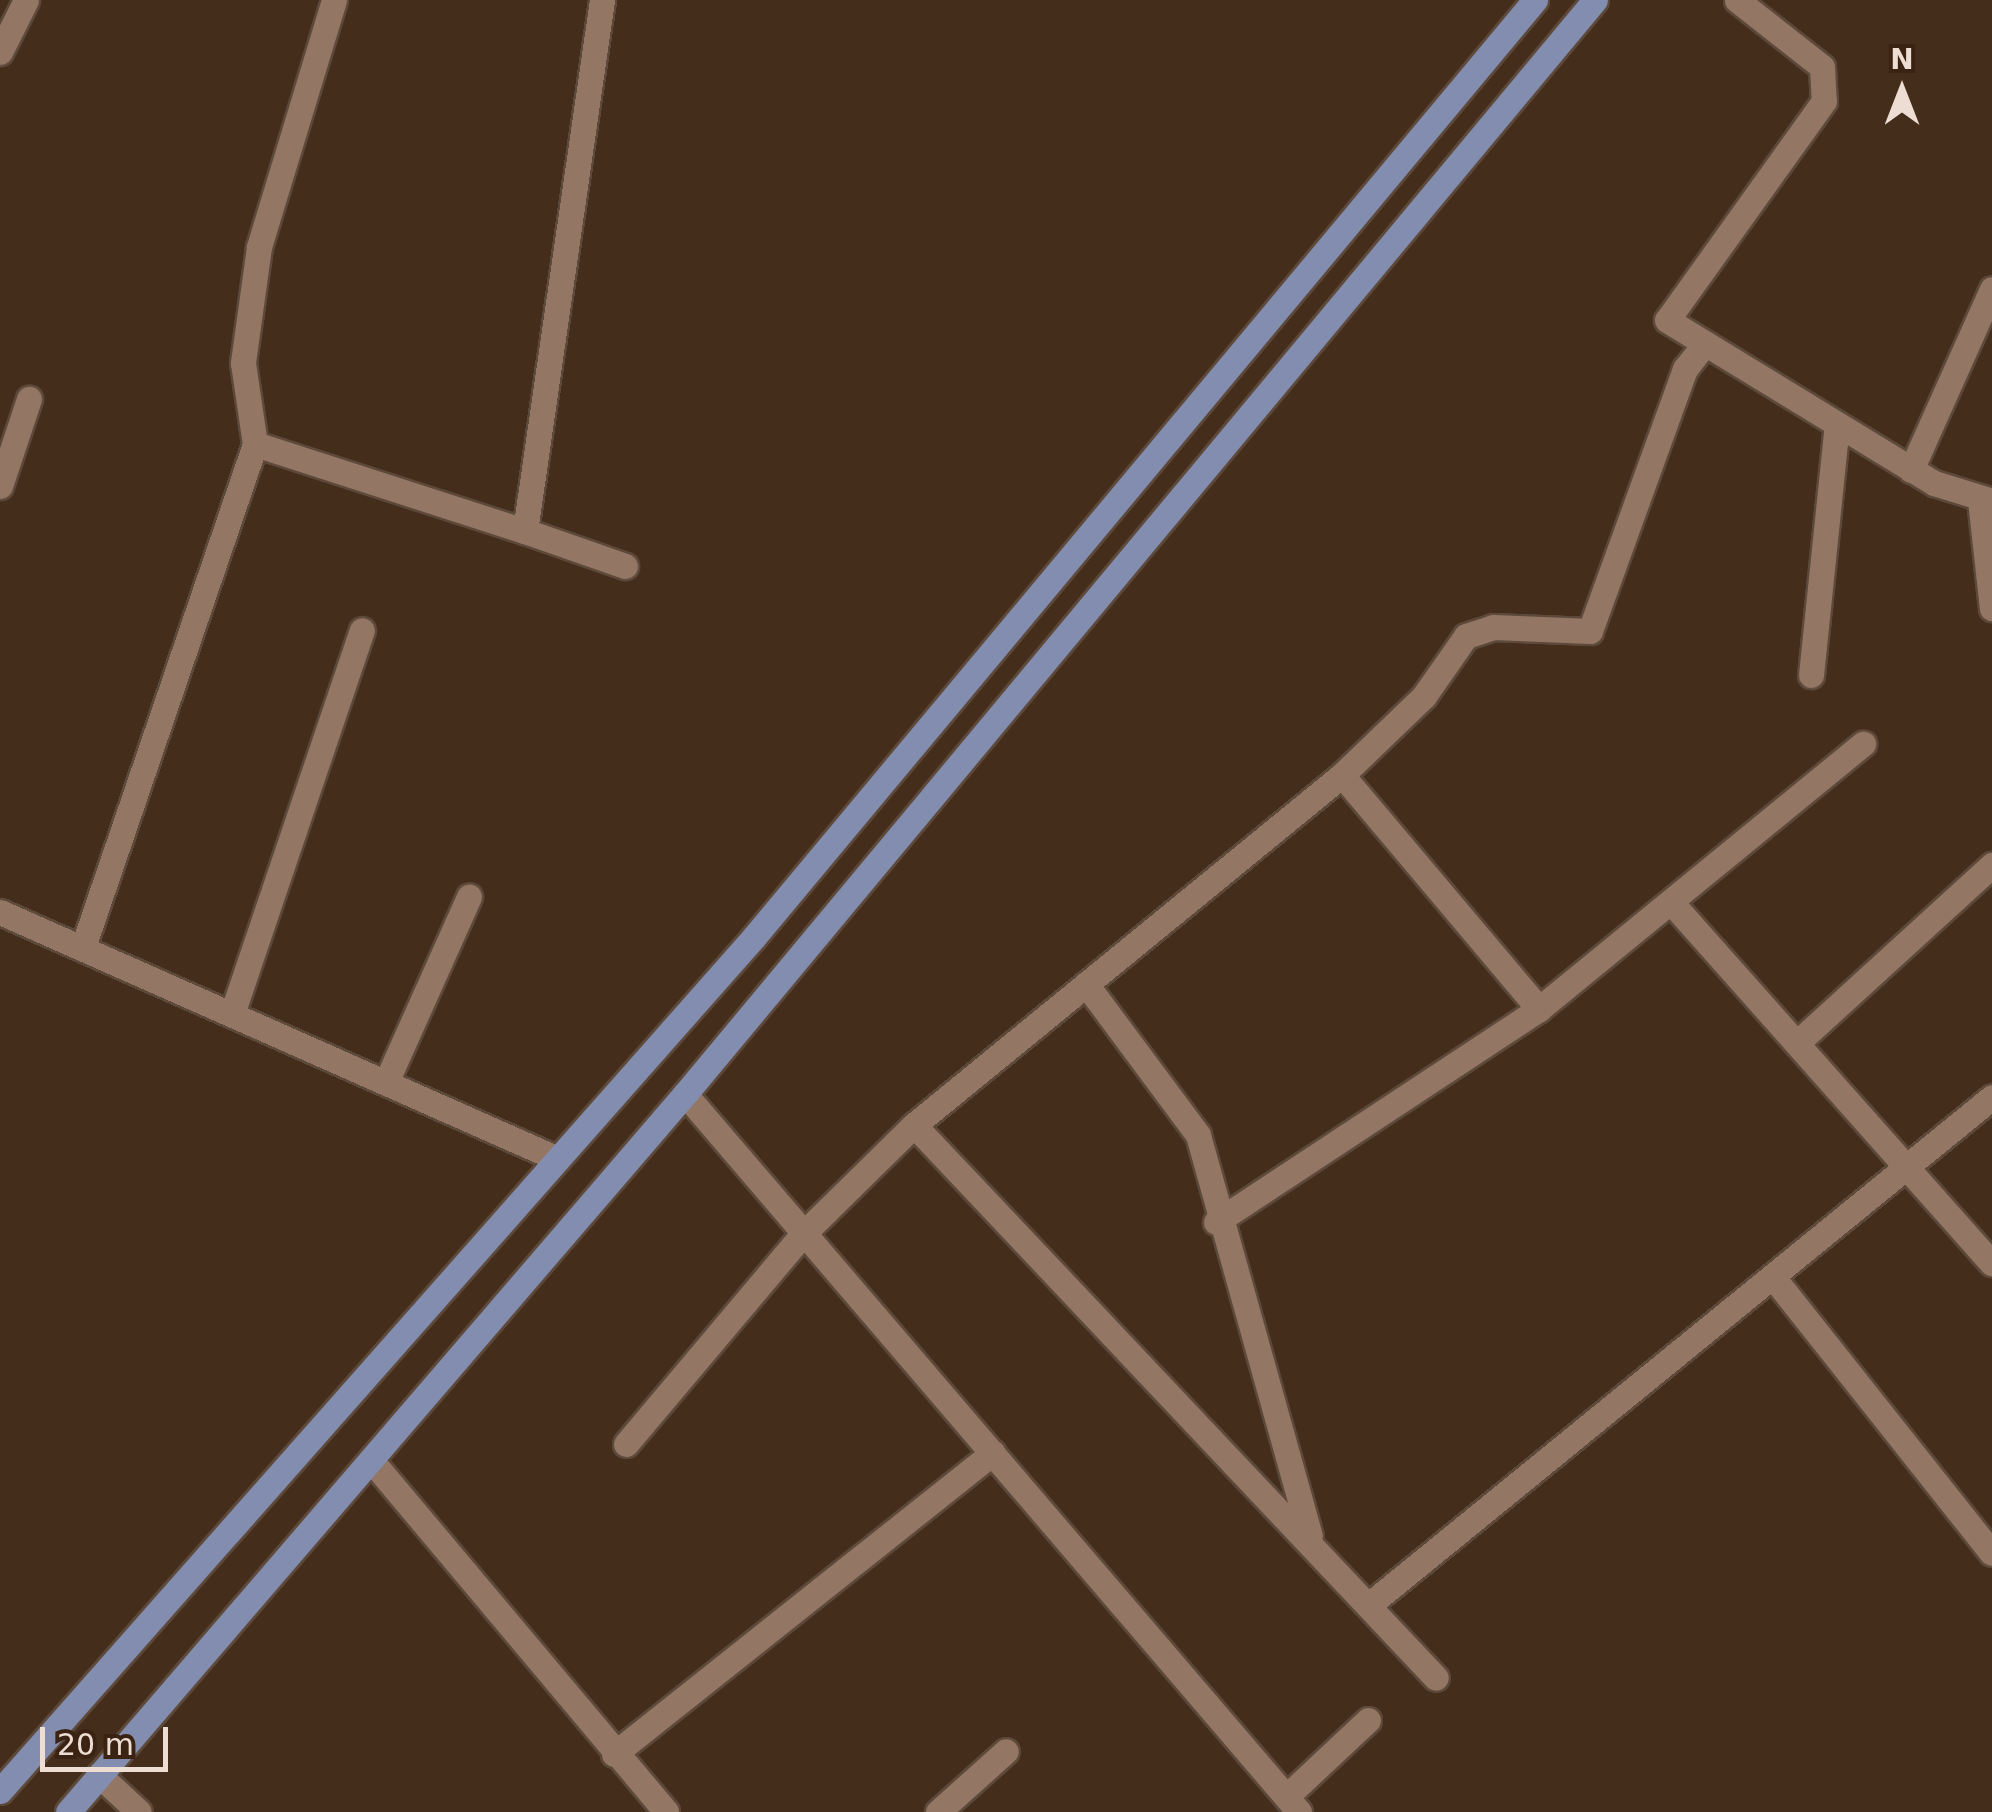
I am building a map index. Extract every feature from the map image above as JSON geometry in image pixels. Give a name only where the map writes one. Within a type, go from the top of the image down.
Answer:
[{"type":"main road","points":[[0,1791],[558,1158],[1535,0]]},
{"type":"main road","points":[[68,1812],[685,1094],[1594,0]]},
{"type":"street","points":[[0,52],[26,0]]},
{"type":"street","points":[[83,947],[255,444],[243,363],[259,247],[334,0]]},
{"type":"street","points":[[525,531],[602,0]]},
{"type":"street","points":[[1737,0],[1822,67],[1824,102],[1668,320],[1703,346],[1911,470],[1986,500],[1992,608]]},
{"type":"street","points":[[1911,470],[1992,289]]},
{"type":"street","points":[[626,1444],[802,1235],[914,1125],[1342,774],[1424,696],[1466,636],[1493,627],[1576,638],[1590,631],[1685,369],[1703,346]]},
{"type":"street","points":[[0,486],[28,399]]},
{"type":"street","points":[[1810,675],[1836,425]]},
{"type":"street","points":[[255,444],[625,566]]},
{"type":"street","points":[[233,1011],[362,630]]},
{"type":"street","points":[[1216,1222],[1540,1009],[1863,744]]},
{"type":"street","points":[[1342,774],[1540,1009]]},
{"type":"street","points":[[1798,1042],[1992,865]]},
{"type":"street","points":[[387,1080],[469,897]]},
{"type":"street","points":[[1671,902],[1911,1166],[1992,1263]]},
{"type":"street","points":[[0,912],[233,1011],[558,1158]]},
{"type":"street","points":[[1086,984],[1198,1135],[1216,1222],[1312,1543]]},
{"type":"street","points":[[685,1094],[1293,1804],[1368,1720]]},
{"type":"street","points":[[1370,1604],[1992,1097]]},
{"type":"street","points":[[914,1125],[1436,1678]]},
{"type":"street","points":[[1774,1277],[1992,1554]]},
{"type":"street","points":[[614,1754],[993,1453]]},
{"type":"street","points":[[371,1460],[666,1812]]},
{"type":"street","points":[[938,1812],[1006,1751]]},
{"type":"street","points":[[99,1775],[139,1812]]}]
